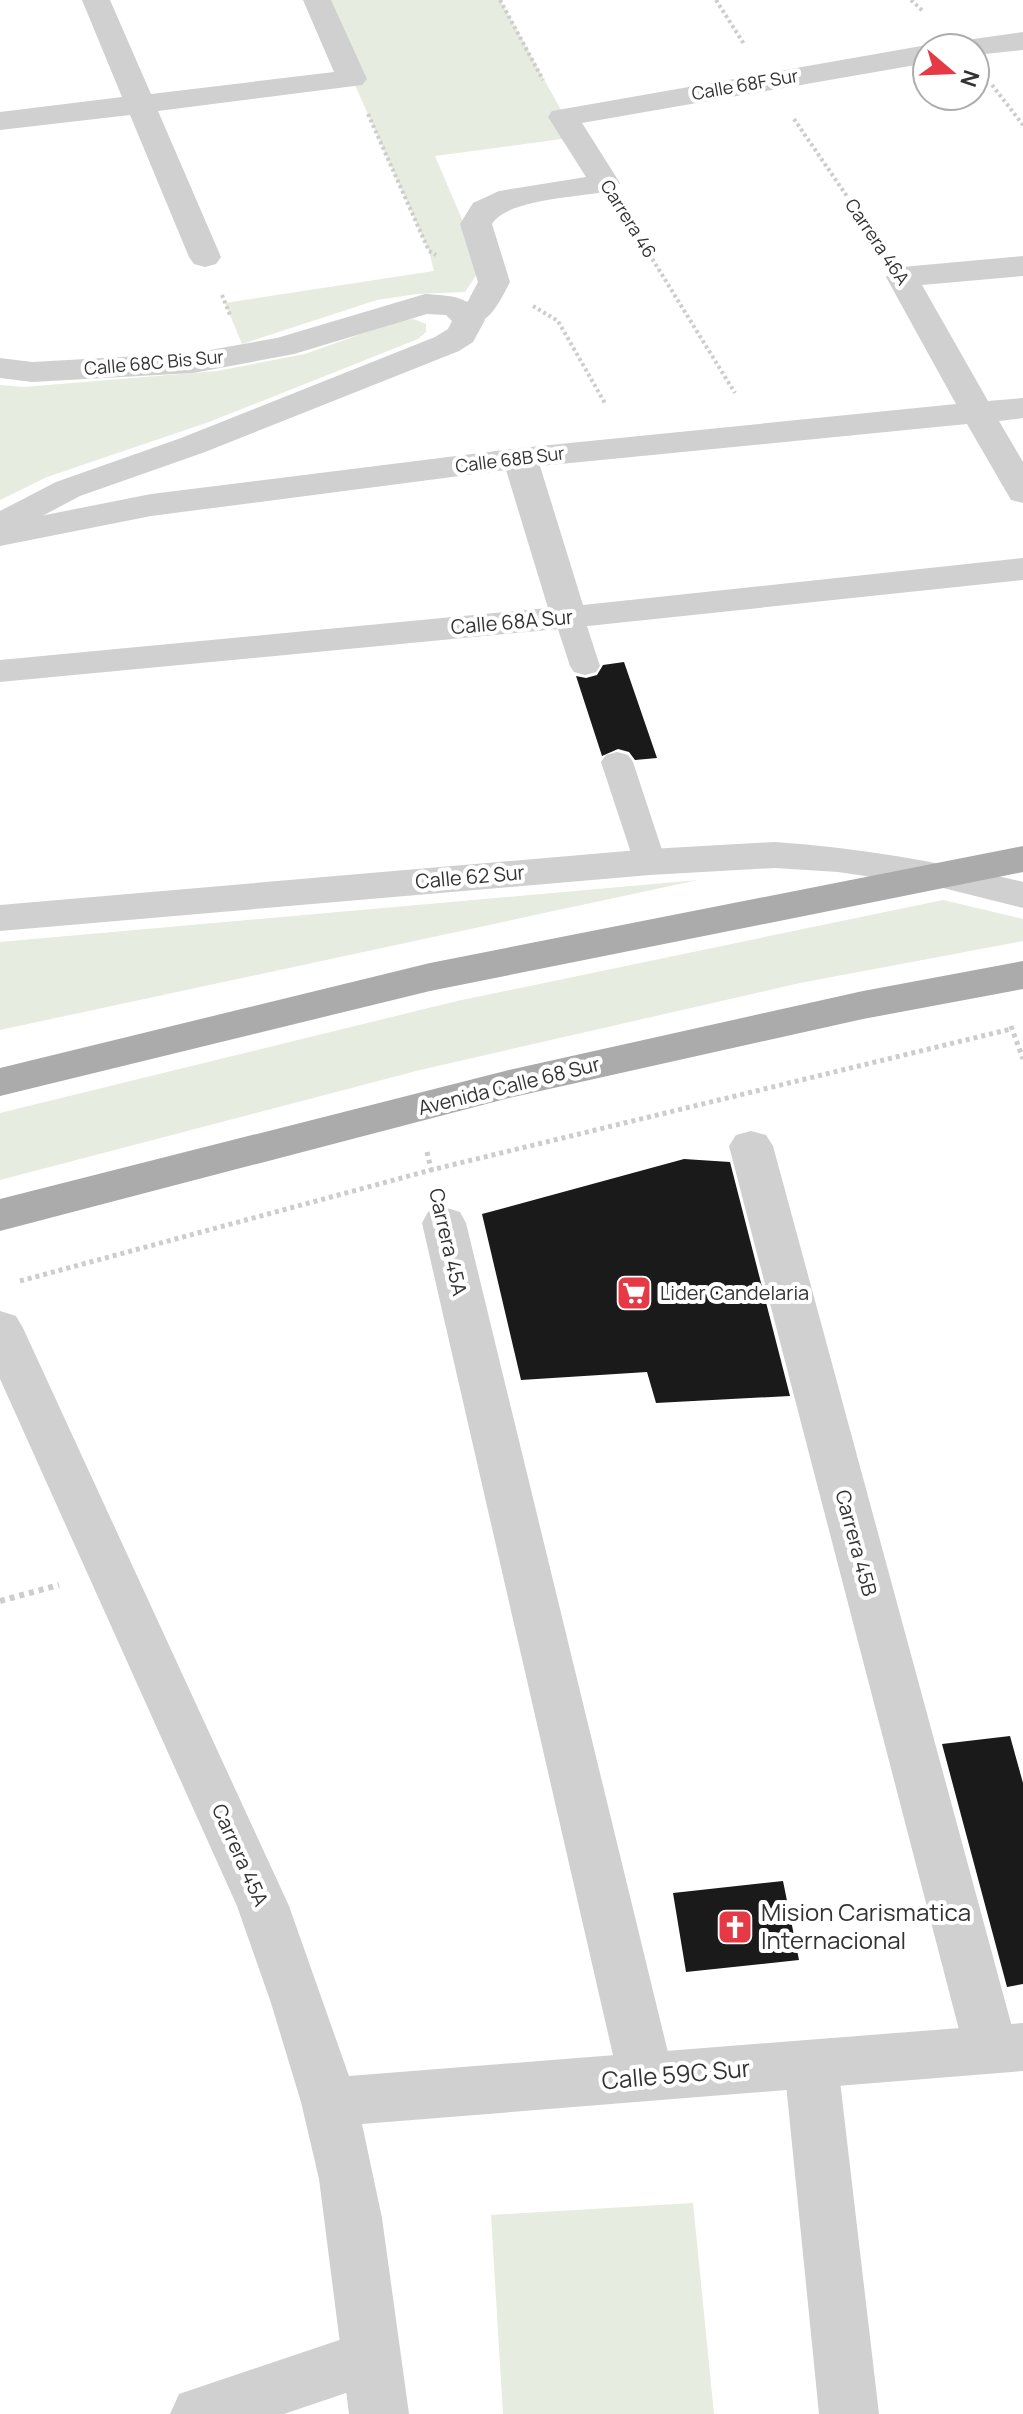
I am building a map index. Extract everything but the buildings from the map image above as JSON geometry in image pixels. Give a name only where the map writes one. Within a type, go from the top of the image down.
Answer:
[{"type":"main road","points":[[0,1082],[430,977],[1023,859]]},
{"type":"main road","name":"Avenida Calle 68 Sur","points":[[0,1215],[417,1108],[863,1005],[1023,975]]},
{"type":"street","points":[[96,0],[205,257]]},
{"type":"street","points":[[0,121],[352,79],[317,0]]},
{"type":"street","points":[[991,45],[1023,41]]},
{"type":"street","name":"Calle 68F Sur","points":[[563,117],[911,57]]},
{"type":"street","name":"Carrera 46","points":[[563,117],[605,183]]},
{"type":"street","points":[[0,525],[68,489],[193,445],[447,344],[468,328],[468,317],[481,306],[494,282],[476,224],[484,210],[510,198],[605,183]]},
{"type":"street","points":[[902,277],[1023,266]]},
{"type":"street","name":"Carrera 46A","points":[[902,277],[981,413],[1023,493]]},
{"type":"street","name":"Calle 68C Bis Sur","points":[[0,368],[32,372],[193,363],[282,347],[437,303],[457,308],[468,317]]},
{"type":"street","name":"Calle 68B Sur","points":[[0,535],[151,505],[520,458],[1023,408]]},
{"type":"street","points":[[520,458],[569,617]]},
{"type":"street","name":"Calle 68A Sur","points":[[0,671],[569,617],[1023,569]]},
{"type":"street","name":"Calle 62 Sur","points":[[0,918],[650,862],[775,855],[838,859],[939,874],[1023,895]]},
{"type":"street","name":"Carrera 45B","points":[[751,1146],[1007,2048]]},
{"type":"street","name":"Carrera 45A","points":[[444,1223],[646,2077]]},
{"type":"street","name":"Carrera 45A","points":[[8,1305],[263,1906],[329,2102],[361,2257],[379,2414]]},
{"type":"street","name":"Calle 59C Sur","points":[[329,2102],[1007,2048]]},
{"type":"street","points":[[811,2064],[849,2414]]},
{"type":"street","points":[[200,2414],[372,2357]]},
{"type":"lane","points":[[569,617],[585,666]]},
{"type":"lane","points":[[617,762],[650,862]]},
{"type":"path","points":[[500,0],[563,117]]},
{"type":"path","name":"Carrera 46A","points":[[716,0],[902,277]]},
{"type":"path","points":[[352,79],[429,251],[494,282],[558,321],[631,447]]},
{"type":"path","points":[[991,84],[1023,125]]},
{"type":"path","name":"Carrera 46","points":[[605,183],[761,435]]},
{"type":"path","points":[[8,1305],[431,1170],[1023,1026]]},
{"type":"path","points":[[720,1037],[751,1146]]},
{"type":"path","name":"Carrera 45A","points":[[417,1108],[444,1223]]},
{"type":"shaded area","points":[[317,0],[500,0],[576,137],[435,156],[464,224],[477,274],[465,292],[377,300],[242,344],[225,303],[434,271],[429,251]]},
{"type":"shaded area","points":[[413,319],[426,324],[426,332],[418,339],[209,422],[47,477],[0,500],[0,385],[24,387],[217,371],[305,354],[398,321]]},
{"type":"shaded area","points":[[698,880],[0,1030],[0,942]]},
{"type":"shaded area","points":[[943,900],[1023,919],[1023,941],[800,983],[420,1070],[0,1180],[0,1113],[457,1001]]},
{"type":"shaded area","points":[[693,2203],[714,2414],[503,2414],[491,2215]]},
{"type":"place","name":"Lider Candelaria","points":[[634,1293]]},
{"type":"place","name":"Mision Carismatica Internacional","points":[[735,1927]]}]
